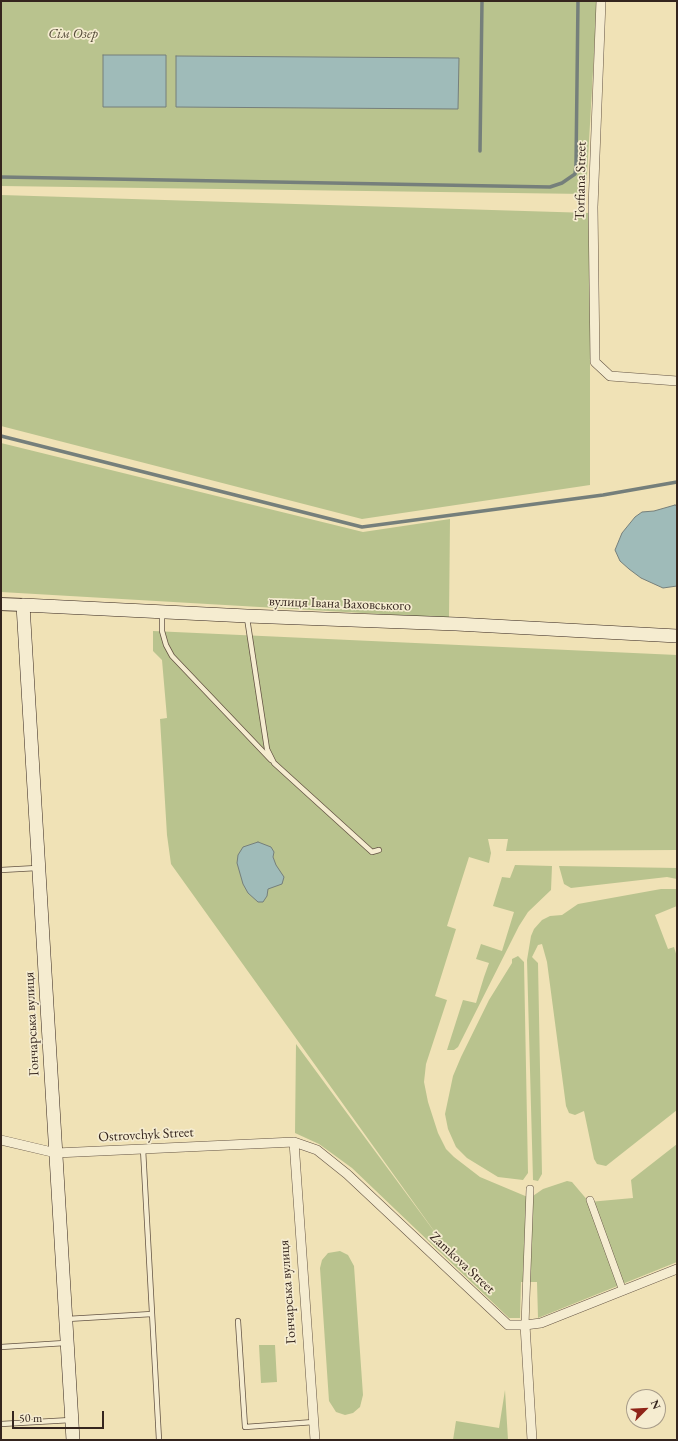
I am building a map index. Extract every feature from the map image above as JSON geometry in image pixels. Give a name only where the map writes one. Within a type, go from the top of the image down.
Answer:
[{"type":"main road","name":"вулиця Івана Ваховського","points":[[23,605],[162,613],[456,624],[677,636]]},
{"type":"main road","name":"Гончарська вулиця","points":[[23,605],[73,1440]]},
{"type":"street","name":"Torfiana Street","points":[[601,1],[593,207],[595,362],[610,376],[677,381]]},
{"type":"street","name":"вулиця Івана Ваховського","points":[[1,604],[23,605]]},
{"type":"street","name":"Ostrovchyk Street","points":[[1,1140],[56,1153],[294,1142]]},
{"type":"street","name":"Zamkova Street","points":[[294,1142],[317,1150],[341,1169],[508,1325],[541,1323],[677,1269]]},
{"type":"street","name":"Гончарська вулиця","points":[[294,1142],[315,1440]]},
{"type":"street","points":[[530,1189],[525,1325],[532,1440]]},
{"type":"street","points":[[590,1200],[623,1290]]},
{"type":"lane","points":[[162,613],[164,638],[172,656],[274,763],[372,852],[379,850]]},
{"type":"lane","points":[[247,616],[267,749],[274,763]]},
{"type":"lane","points":[[1,870],[39,868]]},
{"type":"lane","points":[[143,1149],[158,1440]]},
{"type":"lane","points":[[66,1319],[152,1314]]},
{"type":"lane","points":[[238,1321],[246,1427],[314,1422]]},
{"type":"lane","points":[[1,1347],[67,1343]]},
{"type":"lane","points":[[1,1424],[71,1420]]},
{"type":"green space","name":"Сім Озер","points":[[1,1],[597,1],[586,194],[1,186]]},
{"type":"green space","points":[[1,195],[590,213],[590,485],[362,519],[1,426]]},
{"type":"green space","points":[[1,443],[363,532],[450,519],[449,618],[1,592]]},
{"type":"green space","points":[[153,631],[677,655],[677,850],[506,851],[508,839],[488,839],[491,853],[489,863],[469,857],[447,926],[456,929],[435,996],[447,1000],[426,1064],[424,1082],[428,1102],[438,1133],[446,1149],[480,1177],[530,1198],[543,1189],[567,1181],[572,1182],[589,1202],[633,1198],[631,1180],[677,1144],[677,1262],[538,1318],[537,1282],[521,1282],[520,1318],[509,1318],[352,1168],[319,1144],[295,1133],[296,1044],[442,1242],[171,864],[167,835],[160,719],[167,718],[162,660],[153,651]]},
{"type":"green space","points":[[515,865],[552,866],[551,890],[528,912],[519,926],[458,1047],[454,1050],[447,1050],[463,1000],[476,1003],[489,963],[476,959],[481,944],[502,951],[514,912],[493,906],[502,877],[510,878]]},
{"type":"green space","points":[[559,866],[677,868],[677,879],[667,877],[571,888],[564,884]]},
{"type":"green space","points":[[661,889],[677,889],[677,906],[655,915],[668,949],[674,947],[677,957],[677,1110],[606,1166],[597,1164],[594,1159],[584,1111],[575,1115],[569,1113],[566,1106],[547,962],[542,944],[538,945],[532,957],[538,963],[542,1174],[538,1181],[533,1180],[527,960],[531,936],[534,929],[542,920],[550,916],[562,915],[578,904]]},
{"type":"green space","points":[[518,956],[524,962],[528,1173],[523,1180],[498,1177],[467,1158],[456,1147],[448,1129],[445,1114],[453,1076],[461,1057],[489,1000],[512,963],[512,959]]},
{"type":"green space","points":[[340,1251],[348,1255],[354,1266],[363,1395],[360,1407],[353,1413],[345,1415],[336,1412],[329,1401],[320,1268],[322,1260],[328,1253]]},
{"type":"green space","points":[[259,1345],[275,1345],[277,1382],[261,1383]]},
{"type":"green space","points":[[505,1390],[508,1440],[453,1440],[456,1421],[499,1428]]},
{"type":"water","points":[[103,55],[166,55],[166,107],[103,107]]},
{"type":"water","points":[[176,56],[459,58],[458,109],[176,107]]},
{"type":"water","points":[[675,505],[677,506],[677,586],[663,588],[641,578],[629,569],[620,561],[615,550],[622,533],[635,517],[642,512],[654,511]]},
{"type":"water","points":[[258,842],[271,847],[274,852],[273,857],[276,865],[284,877],[282,884],[268,889],[267,896],[263,902],[258,902],[248,893],[243,884],[237,863],[238,855],[243,847]]},
{"type":"waterway","points":[[480,151],[482,1]]},
{"type":"waterway","points":[[1,177],[550,187],[562,183],[575,174],[578,1]]},
{"type":"waterway","points":[[1,436],[362,527],[603,495],[677,482]]}]
